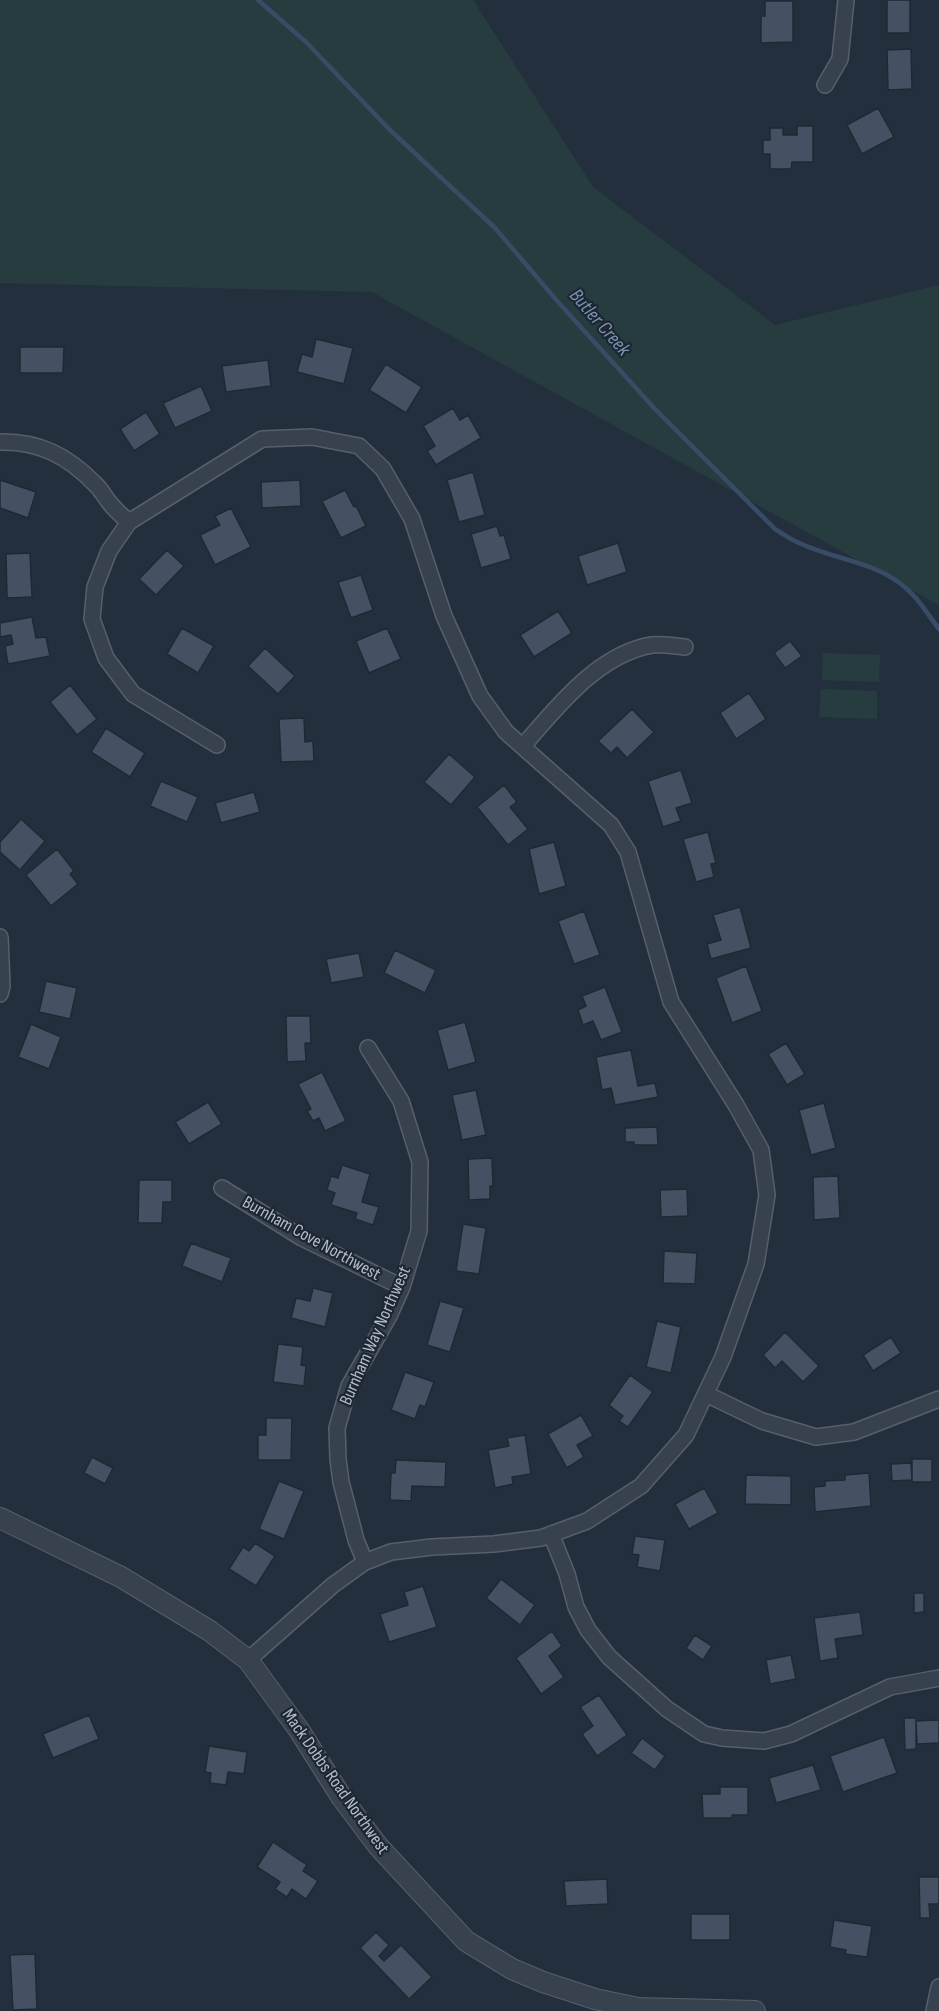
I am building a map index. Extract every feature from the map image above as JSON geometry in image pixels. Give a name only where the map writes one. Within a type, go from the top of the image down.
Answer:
[{"type":"street","points":[[825,85],[840,59],[846,0]]},
{"type":"street","points":[[217,745],[133,694],[106,658],[92,619],[95,587],[109,551],[129,522],[262,439],[312,437],[359,446],[383,469],[412,519],[444,616],[480,696],[506,732],[611,825],[628,852],[671,1002],[736,1105],[760,1150],[767,1195],[756,1264],[723,1357],[686,1435],[641,1486],[587,1521],[552,1534],[519,1542],[391,1552],[365,1562],[333,1585],[248,1660]]},
{"type":"street","points":[[0,442],[20,441],[51,450],[97,485],[110,503],[129,522]]},
{"type":"street","points":[[523,746],[568,695],[619,655],[653,645],[684,647]]},
{"type":"street","points":[[0,937],[2,986],[0,994]]},
{"type":"street","name":"Burnham Way Northwest","points":[[365,1562],[356,1540],[341,1482],[337,1428],[349,1386],[389,1316],[402,1287],[419,1231],[420,1162],[401,1101],[368,1048]]},
{"type":"street","name":"Burnham Cove Northwest","points":[[222,1188],[302,1238],[402,1287]]},
{"type":"street","points":[[706,1394],[762,1421],[816,1437],[854,1432],[939,1400]]},
{"type":"street","name":"Mack Dobbs Road Northwest","points":[[0,1518],[121,1577],[210,1631],[248,1660],[299,1730],[342,1798],[378,1846],[466,1941],[512,1969],[543,1982],[638,2010],[754,2011]]},
{"type":"street","points":[[552,1534],[576,1607],[588,1630],[609,1657],[667,1709],[704,1734],[722,1738],[764,1741],[791,1734],[890,1687],[939,1678]]},
{"type":"street","points":[[934,2011],[939,1987]]},
{"type":"green space","points":[[0,0],[473,0],[593,187],[775,325],[939,285],[939,605],[372,292],[0,283]]},
{"type":"green space","points":[[823,653],[880,655],[879,682],[822,680]]},
{"type":"green space","points":[[821,689],[877,691],[877,719],[819,717]]},
{"type":"building","points":[[887,0],[910,0],[910,33],[887,33]]},
{"type":"building","points":[[765,1],[793,1],[793,42],[761,43],[761,16],[765,16]]},
{"type":"building","points":[[911,49],[912,89],[888,90],[887,50]]},
{"type":"building","points":[[878,108],[894,137],[862,154],[847,125]]},
{"type":"building","points":[[797,126],[813,126],[813,162],[792,162],[791,169],[770,169],[770,154],[763,154],[763,140],[770,140],[770,128],[783,128],[783,135],[797,135]]},
{"type":"building","points":[[316,339],[353,348],[344,384],[297,372],[302,354],[312,357]]},
{"type":"building","points":[[20,347],[64,347],[63,373],[20,373]]},
{"type":"building","points":[[268,360],[271,386],[226,392],[222,366]]},
{"type":"building","points":[[386,364],[422,387],[406,413],[369,390]]},
{"type":"building","points":[[201,386],[212,411],[175,428],[163,403]]},
{"type":"building","points":[[453,408],[460,420],[468,415],[481,438],[436,465],[427,451],[435,446],[423,426]]},
{"type":"building","points":[[146,412],[160,434],[134,451],[120,429]]},
{"type":"building","points":[[473,472],[485,515],[459,522],[447,480]]},
{"type":"building","points":[[0,480],[36,492],[28,518],[0,508]]},
{"type":"building","points":[[300,480],[301,506],[262,508],[261,482]]},
{"type":"building","points":[[345,490],[366,526],[341,538],[322,501]]},
{"type":"building","points":[[231,508],[251,547],[215,565],[200,535],[220,525],[215,516]]},
{"type":"building","points":[[497,526],[500,536],[504,535],[511,559],[481,568],[471,534]]},
{"type":"building","points":[[618,543],[627,572],[587,585],[578,556]]},
{"type":"building","points":[[167,550],[184,566],[156,595],[139,579]]},
{"type":"building","points":[[30,553],[32,597],[7,598],[6,554]]},
{"type":"building","points":[[361,575],[373,610],[351,618],[338,582]]},
{"type":"building","points":[[558,611],[572,633],[534,657],[520,635]]},
{"type":"building","points":[[32,617],[36,638],[46,637],[50,656],[8,664],[5,646],[13,644],[11,635],[0,637],[0,623]]},
{"type":"building","points":[[182,628],[214,646],[198,673],[167,654]]},
{"type":"building","points":[[387,628],[401,659],[369,673],[356,641]]},
{"type":"building","points":[[790,641],[802,656],[785,668],[774,653]]},
{"type":"building","points":[[265,648],[295,676],[278,694],[248,666]]},
{"type":"building","points":[[70,685],[97,719],[77,735],[50,702]]},
{"type":"building","points":[[749,693],[766,719],[736,739],[720,713]]},
{"type":"building","points":[[632,709],[654,732],[627,758],[617,747],[611,753],[598,741]]},
{"type":"building","points":[[304,718],[305,742],[313,741],[314,761],[281,762],[279,719]]},
{"type":"building","points":[[106,728],[145,753],[130,777],[91,752]]},
{"type":"building","points":[[449,754],[475,777],[451,805],[424,782]]},
{"type":"building","points":[[681,770],[692,803],[676,808],[681,821],[663,827],[648,781]]},
{"type":"building","points":[[161,781],[198,797],[187,822],[150,806]]},
{"type":"building","points":[[504,785],[517,802],[510,807],[528,829],[508,845],[477,807]]},
{"type":"building","points":[[254,792],[260,812],[221,823],[215,803]]},
{"type":"building","points":[[21,819],[45,841],[20,870],[0,852],[0,842]]},
{"type":"building","points":[[708,832],[716,863],[711,864],[714,877],[696,882],[683,839]]},
{"type":"building","points":[[554,842],[566,886],[539,894],[529,849]]},
{"type":"building","points":[[57,849],[74,871],[70,874],[78,884],[51,906],[26,875]]},
{"type":"building","points":[[740,907],[751,948],[711,959],[707,944],[721,940],[713,915]]},
{"type":"building","points":[[584,911],[600,955],[574,964],[558,921]]},
{"type":"building","points":[[395,950],[436,970],[425,993],[384,973]]},
{"type":"building","points":[[359,953],[364,977],[331,983],[326,959]]},
{"type":"building","points":[[746,966],[762,1011],[732,1023],[716,978]]},
{"type":"building","points":[[46,981],[77,988],[70,1019],[39,1012]]},
{"type":"building","points":[[605,987],[622,1032],[601,1040],[593,1021],[583,1025],[578,1010],[586,1006],[582,996]]},
{"type":"building","points":[[286,1016],[310,1016],[311,1043],[305,1043],[306,1061],[287,1062]]},
{"type":"building","points":[[465,1022],[476,1062],[448,1070],[437,1030]]},
{"type":"building","points":[[31,1024],[61,1037],[49,1069],[18,1057]]},
{"type":"building","points":[[786,1043],[805,1074],[787,1085],[768,1054]]},
{"type":"building","points":[[631,1050],[638,1086],[655,1083],[658,1097],[615,1105],[611,1088],[602,1090],[596,1057]]},
{"type":"building","points":[[322,1072],[346,1121],[325,1131],[319,1118],[313,1121],[307,1111],[311,1109],[298,1084]]},
{"type":"building","points":[[476,1090],[486,1135],[462,1140],[452,1095]]},
{"type":"building","points":[[208,1102],[222,1124],[189,1144],[175,1122]]},
{"type":"building","points":[[824,1103],[836,1148],[811,1155],[799,1110]]},
{"type":"building","points":[[657,1127],[658,1145],[634,1145],[634,1142],[625,1142],[625,1128]]},
{"type":"building","points":[[492,1158],[493,1186],[490,1186],[490,1199],[469,1200],[468,1159]]},
{"type":"building","points":[[342,1165],[370,1174],[362,1202],[379,1207],[373,1225],[355,1219],[357,1213],[331,1205],[335,1193],[327,1190],[331,1176],[338,1178]]},
{"type":"building","points":[[838,1176],[840,1218],[814,1220],[813,1177]]},
{"type":"building","points":[[139,1180],[172,1180],[172,1202],[163,1202],[162,1223],[138,1223]]},
{"type":"building","points":[[687,1189],[688,1216],[661,1217],[660,1190]]},
{"type":"building","points":[[463,1224],[486,1228],[479,1274],[456,1271]]},
{"type":"building","points":[[191,1243],[231,1258],[222,1282],[182,1266]]},
{"type":"building","points":[[664,1251],[697,1253],[695,1284],[663,1283]]},
{"type":"building","points":[[313,1288],[333,1293],[325,1327],[291,1318],[296,1298],[310,1301]]},
{"type":"building","points":[[440,1301],[464,1308],[450,1352],[427,1345]]},
{"type":"building","points":[[657,1321],[681,1327],[671,1373],[646,1367]]},
{"type":"building","points":[[785,1332],[819,1366],[803,1382],[782,1361],[775,1368],[763,1355]]},
{"type":"building","points":[[891,1337],[901,1353],[873,1371],[863,1355]]},
{"type":"building","points":[[278,1344],[303,1347],[301,1365],[306,1366],[304,1386],[273,1382]]},
{"type":"building","points":[[405,1372],[434,1382],[425,1407],[420,1405],[415,1419],[391,1410]]},
{"type":"building","points":[[630,1375],[653,1392],[628,1427],[619,1421],[623,1416],[609,1405]]},
{"type":"building","points":[[581,1415],[593,1436],[577,1445],[584,1457],[567,1468],[548,1434]]},
{"type":"building","points":[[266,1418],[292,1418],[291,1460],[258,1460],[258,1435],[266,1435]]},
{"type":"building","points":[[525,1435],[531,1474],[512,1477],[513,1484],[495,1488],[488,1450],[509,1446],[507,1438]]},
{"type":"building","points":[[92,1457],[113,1468],[105,1484],[84,1473]]},
{"type":"building","points":[[912,1459],[932,1459],[932,1482],[912,1482]]},
{"type":"building","points":[[396,1460],[446,1462],[445,1487],[412,1486],[411,1501],[390,1500],[391,1473],[395,1473]]},
{"type":"building","points":[[911,1463],[912,1480],[892,1481],[891,1464]]},
{"type":"building","points":[[869,1473],[871,1506],[815,1512],[814,1487],[825,1486],[825,1481],[845,1480],[845,1475]]},
{"type":"building","points":[[746,1475],[791,1476],[791,1505],[745,1504]]},
{"type":"building","points":[[279,1481],[304,1491],[284,1539],[259,1529]]},
{"type":"building","points":[[704,1488],[718,1513],[689,1529],[675,1504]]},
{"type":"building","points":[[635,1536],[665,1540],[660,1571],[637,1567],[639,1555],[632,1554]]},
{"type":"building","points":[[255,1543],[275,1556],[256,1586],[229,1569],[243,1547],[249,1551]]},
{"type":"building","points":[[501,1579],[535,1605],[520,1625],[486,1598]]},
{"type":"building","points":[[423,1586],[437,1627],[389,1642],[380,1614],[408,1605],[404,1592]]},
{"type":"building","points":[[914,1593],[924,1593],[924,1612],[914,1613]]},
{"type":"building","points":[[860,1612],[863,1635],[835,1639],[838,1658],[820,1661],[814,1618]]},
{"type":"building","points":[[552,1631],[562,1646],[549,1656],[564,1677],[541,1694],[516,1658]]},
{"type":"building","points":[[695,1635],[712,1646],[703,1660],[686,1648]]},
{"type":"building","points":[[791,1655],[796,1679],[770,1684],[766,1660]]},
{"type":"building","points":[[599,1695],[627,1735],[597,1756],[582,1734],[593,1726],[580,1707]]},
{"type":"building","points":[[89,1715],[99,1739],[53,1758],[43,1734]]},
{"type":"building","points":[[904,1718],[916,1718],[916,1749],[905,1750]]},
{"type":"building","points":[[939,1720],[939,1743],[917,1744],[916,1721]]},
{"type":"building","points":[[884,1737],[897,1773],[843,1792],[830,1756]]},
{"type":"building","points":[[642,1738],[665,1756],[655,1770],[631,1753]]},
{"type":"building","points":[[209,1746],[247,1752],[244,1774],[228,1772],[226,1785],[210,1783],[211,1773],[205,1772]]},
{"type":"building","points":[[813,1765],[821,1790],[776,1803],[769,1778]]},
{"type":"building","points":[[720,1787],[748,1787],[748,1815],[732,1815],[732,1818],[703,1818],[702,1794],[720,1794]]},
{"type":"building","points":[[273,1842],[307,1865],[303,1871],[318,1881],[306,1899],[292,1889],[287,1897],[275,1889],[280,1882],[257,1867]]},
{"type":"building","points":[[919,1877],[939,1877],[939,1904],[929,1904],[930,1918],[920,1918]]},
{"type":"building","points":[[607,1879],[608,1904],[566,1906],[564,1881]]},
{"type":"building","points":[[691,1914],[730,1914],[730,1940],[691,1940]]},
{"type":"building","points":[[834,1920],[872,1926],[867,1957],[845,1954],[846,1950],[830,1947]]},
{"type":"building","points":[[376,1932],[389,1945],[379,1956],[384,1961],[401,1945],[432,1977],[409,1999],[360,1948]]},
{"type":"building","points":[[35,1954],[37,2009],[13,2010],[10,1955]]},
{"type":"waterway","name":"Butler Creek","points":[[258,0],[306,42],[389,129],[495,228],[558,302],[655,409],[775,529],[809,547],[867,566],[895,579],[916,598],[939,629]]}]
